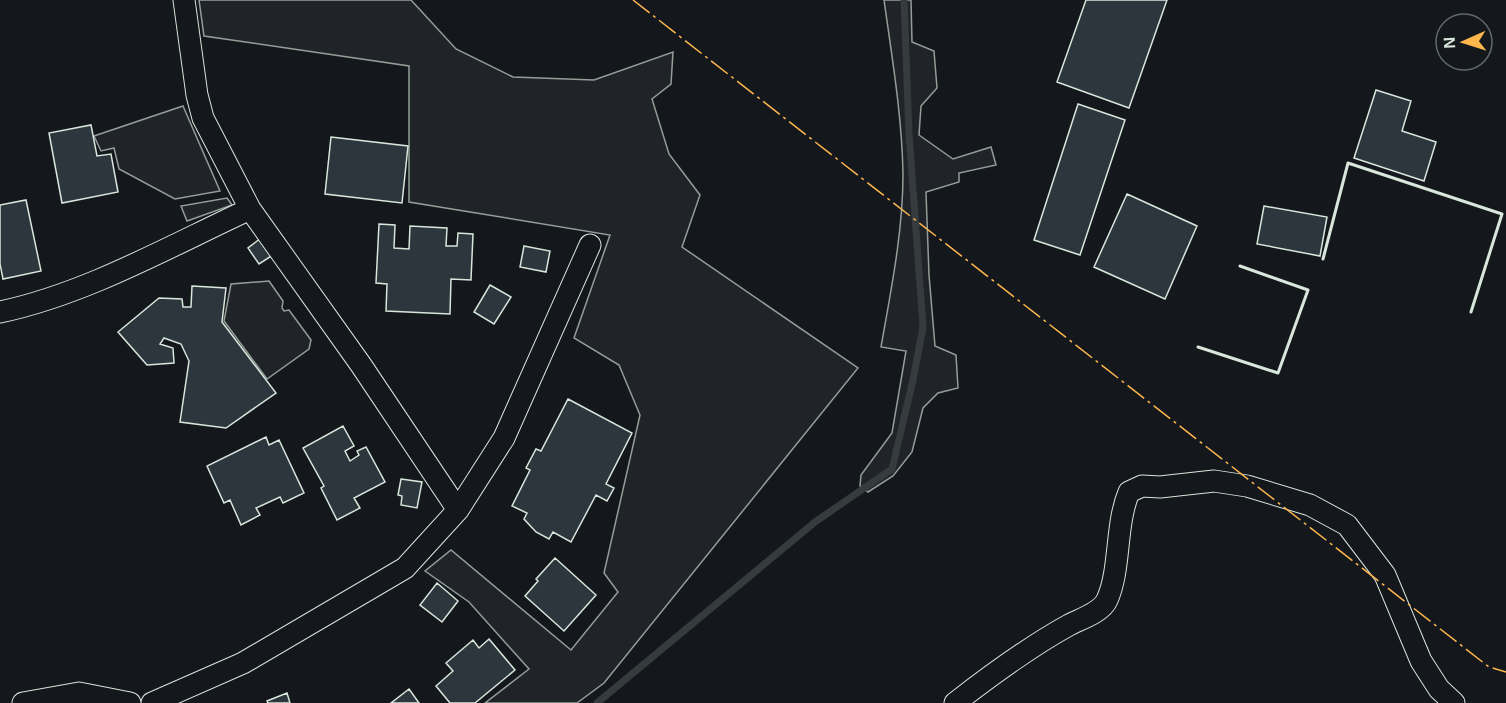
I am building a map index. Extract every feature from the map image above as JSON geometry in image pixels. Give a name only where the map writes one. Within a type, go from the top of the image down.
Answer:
[{"type":"street","points":[[184,0],[197,95],[203,118],[250,209],[362,365],[458,510]]},
{"type":"street","points":[[0,312],[32,305],[89,284],[250,209]]},
{"type":"street","points":[[152,703],[243,663],[405,568],[458,510],[504,438],[590,245]]},
{"type":"street","points":[[955,703],[997,671],[1067,626],[1093,613],[1106,602],[1118,547],[1123,506],[1129,492],[1142,486],[1160,487],[1214,481],[1247,486],[1310,505],[1347,525],[1385,575],[1420,661],[1439,688],[1454,703]]},
{"type":"street","points":[[23,703],[79,693],[130,703]]},
{"type":"shaded area","points":[[199,0],[411,0],[456,49],[513,77],[594,80],[673,52],[671,84],[652,99],[669,154],[700,195],[682,247],[858,368],[604,683],[577,703],[485,703],[529,669],[469,602],[425,571],[451,550],[571,650],[618,592],[604,573],[640,415],[619,365],[574,338],[610,235],[409,202],[409,66],[204,36]]},
{"type":"shaded area","points":[[884,0],[911,0],[912,42],[934,51],[937,88],[921,106],[919,135],[953,159],[991,147],[996,165],[959,173],[959,182],[926,192],[929,275],[935,346],[956,355],[958,388],[938,393],[923,408],[912,452],[893,476],[868,492],[860,486],[861,475],[892,433],[906,351],[881,347],[899,239],[903,174],[899,108]]},
{"type":"shaded area","points":[[183,106],[220,191],[175,199],[119,169],[114,148],[101,151],[94,136]]},
{"type":"shaded area","points":[[227,198],[232,205],[187,221],[181,206]]},
{"type":"shaded area","points":[[269,281],[283,301],[284,311],[289,310],[311,340],[309,349],[267,379],[224,321],[231,284]]},
{"type":"building","points":[[1086,0],[1167,0],[1129,108],[1057,82]]},
{"type":"building","points":[[1376,90],[1411,101],[1402,131],[1436,142],[1424,181],[1354,158]]},
{"type":"building","points":[[1078,104],[1125,120],[1080,255],[1034,240]]},
{"type":"building","points":[[91,125],[97,156],[111,154],[118,192],[62,203],[49,133]]},
{"type":"building","points":[[331,137],[408,146],[402,203],[325,194]]},
{"type":"building","points":[[1127,194],[1197,226],[1165,299],[1094,267]]},
{"type":"building","points":[[26,200],[41,271],[3,279],[0,264],[0,205]]},
{"type":"building","points":[[1264,206],[1327,217],[1320,256],[1257,244]]},
{"type":"building","points":[[379,224],[395,225],[394,248],[409,249],[410,226],[447,228],[446,246],[457,246],[458,233],[473,234],[471,280],[451,279],[450,314],[386,311],[387,284],[376,283]]},
{"type":"building","points":[[261,238],[273,255],[259,264],[248,248]]},
{"type":"building","points":[[524,246],[550,251],[546,272],[520,267]]},
{"type":"building","points":[[490,285],[511,297],[494,324],[474,312]]},
{"type":"building","points":[[192,286],[226,288],[222,322],[276,393],[226,428],[180,422],[189,361],[181,344],[164,338],[160,344],[173,348],[174,363],[147,365],[118,332],[159,298],[182,299],[183,307],[191,307]]},
{"type":"building","points":[[568,399],[632,433],[606,484],[614,488],[607,501],[596,495],[571,542],[553,532],[549,539],[536,532],[524,519],[527,513],[512,506],[530,470],[526,468],[536,449],[541,451]]},
{"type":"building","points":[[343,426],[354,446],[345,451],[350,461],[359,455],[357,451],[366,447],[385,482],[354,498],[360,508],[337,520],[321,488],[324,486],[303,448]]},
{"type":"building","points":[[266,437],[269,445],[279,440],[304,493],[283,503],[280,497],[256,508],[260,515],[241,525],[230,500],[224,503],[207,466]]},
{"type":"building","points":[[401,479],[422,482],[417,508],[401,505],[402,496],[398,495]]},
{"type":"building","points":[[555,558],[596,595],[564,631],[525,596],[538,581],[536,579]]},
{"type":"building","points":[[437,583],[458,601],[442,622],[420,605]]},
{"type":"building","points":[[489,639],[515,670],[475,703],[450,703],[436,686],[453,671],[446,663],[473,640],[479,648]]},
{"type":"building","points":[[409,689],[419,703],[391,703]]},
{"type":"building","points":[[287,693],[290,703],[268,703],[267,701]]},
{"type":"waterway","points":[[597,703],[815,522],[892,469],[923,327],[909,134],[904,0]]},
{"type":"wall","points":[[1323,259],[1348,163],[1502,214],[1471,312]]},
{"type":"wall","points":[[1198,347],[1278,373],[1308,290],[1240,266]]},
{"type":"power","points":[[633,0],[1489,667],[1506,672]]}]
